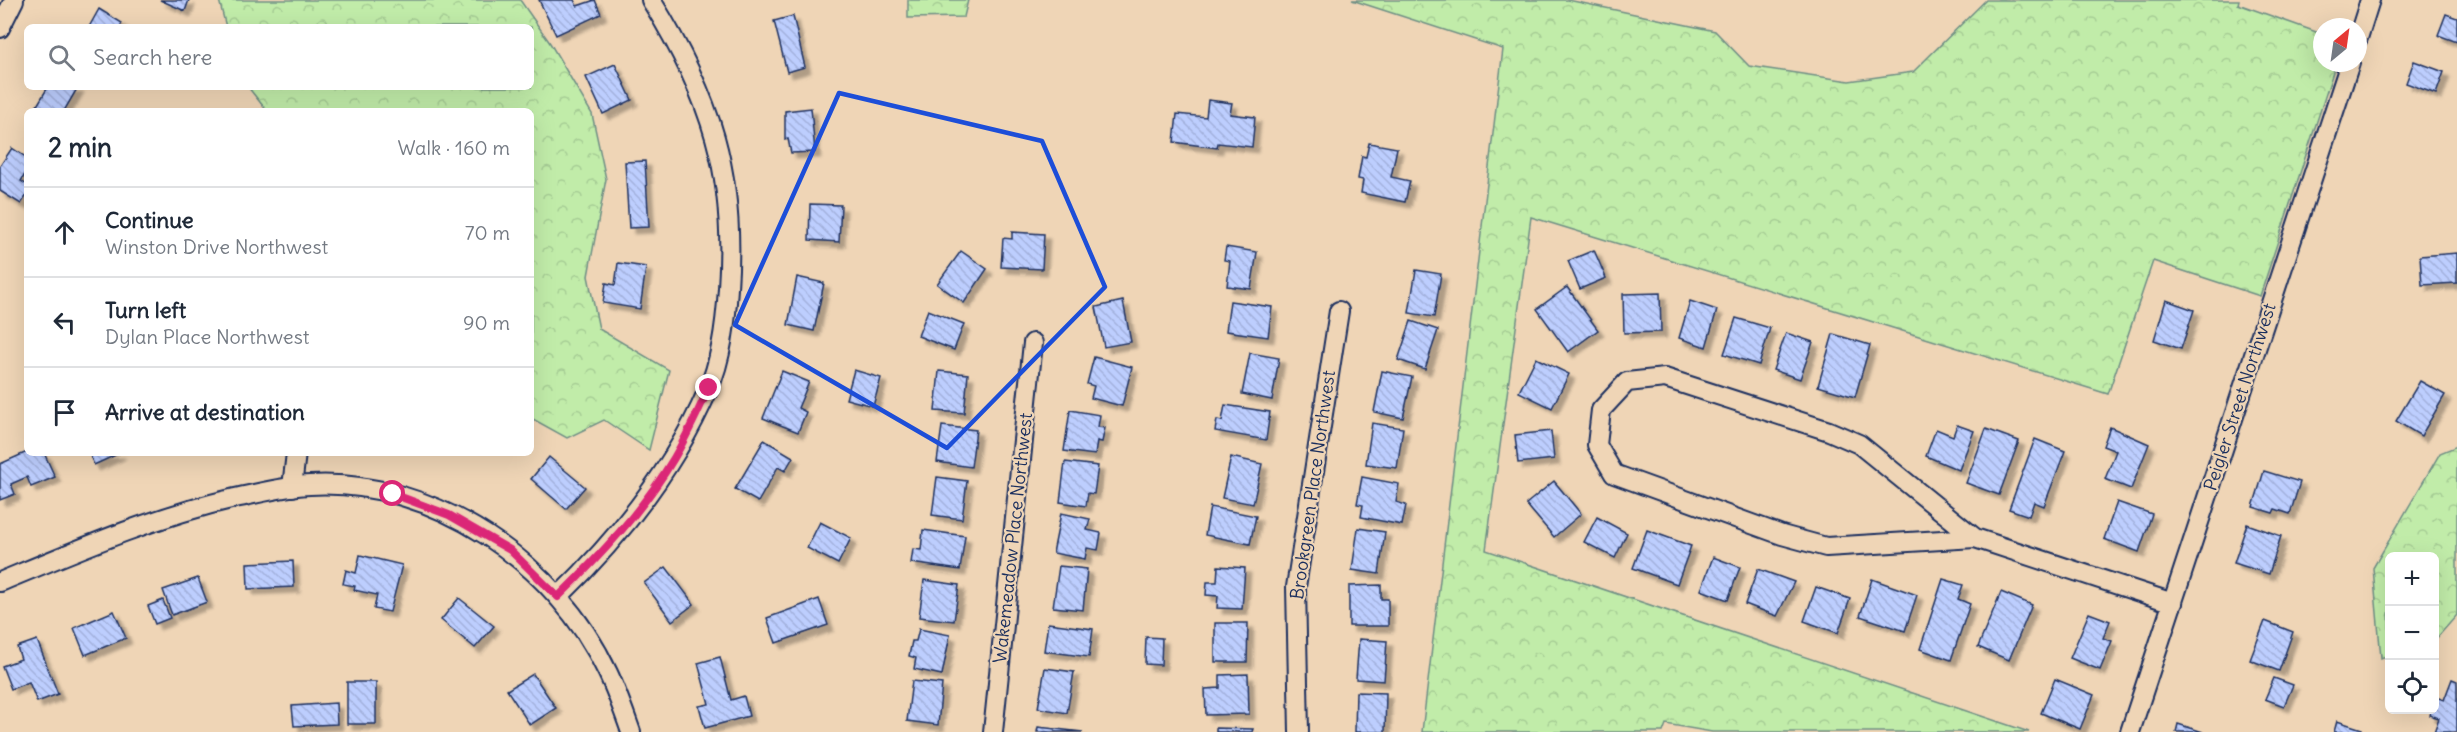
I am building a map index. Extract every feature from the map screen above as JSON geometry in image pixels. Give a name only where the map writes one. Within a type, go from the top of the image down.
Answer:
[{"type":"street","points":[[0,28],[14,0]]},
{"type":"street","points":[[558,597],[590,566],[627,522],[674,459],[709,388],[727,311],[732,242],[724,169],[715,133],[686,62],[652,0]]},
{"type":"street","points":[[2364,18],[2370,0]]},
{"type":"street","name":"Peigler Street Northwest","points":[[2130,732],[2347,72]]},
{"type":"street","name":"Brookgreen Place Northwest","points":[[1299,732],[1296,587],[1339,311]]},
{"type":"street","name":"Wakemeadow Place Northwest","points":[[993,732],[1033,343]]},
{"type":"street","points":[[1975,538],[1826,547],[1782,535],[1614,474],[1597,445],[1601,410],[1627,382],[1665,378],[1829,431],[1859,444],[1975,538],[2173,603]]},
{"type":"street","points":[[292,487],[296,456]]},
{"type":"street","points":[[0,582],[116,534],[192,508],[292,487],[312,485],[393,494],[449,515],[510,550],[558,597],[585,632],[608,672],[631,732]]},
{"type":"highlighted area","points":[[839,93],[1042,141],[1105,287],[947,448],[735,325]]},
{"type":"green space","points":[[219,0],[520,0],[550,43],[592,114],[606,179],[588,276],[599,329],[669,370],[649,450],[604,420],[567,438],[534,420],[534,108],[265,108],[250,90],[534,90],[534,24],[225,24]]},
{"type":"green space","points":[[908,0],[968,0],[964,17],[908,18]]},
{"type":"green space","points":[[1352,0],[1568,0],[1715,31],[1749,66],[1849,81],[1913,72],[1986,0],[2239,0],[2238,4],[2313,31],[2313,72],[2333,72],[2260,296],[2153,261],[2108,394],[1531,217],[1486,550],[2029,732],[1712,732],[1666,724],[1663,732],[1422,732],[1503,49]]},
{"type":"green space","points":[[2457,446],[2457,615],[2439,635],[2439,552],[2385,552],[2385,656],[2381,658],[2373,568],[2440,453]]},
{"type":"building","points":[[160,0],[189,0],[185,11]]},
{"type":"building","points":[[539,0],[574,0],[577,6],[595,0],[601,14],[556,35]]},
{"type":"building","points":[[99,9],[122,23],[122,24],[91,24]]},
{"type":"building","points":[[2446,14],[2457,18],[2457,42],[2438,35]]},
{"type":"building","points":[[793,16],[805,67],[787,72],[774,21]]},
{"type":"building","points":[[2414,61],[2444,72],[2436,94],[2406,83]]},
{"type":"building","points":[[615,64],[632,100],[603,114],[586,77]]},
{"type":"building","points":[[46,90],[76,90],[66,108],[36,108]]},
{"type":"building","points":[[1208,100],[1232,103],[1230,114],[1255,117],[1252,147],[1218,143],[1217,148],[1174,142],[1177,114],[1206,117]]},
{"type":"building","points":[[811,108],[815,152],[791,153],[788,139],[785,140],[785,111]]},
{"type":"building","points":[[1369,143],[1397,148],[1391,177],[1410,181],[1405,202],[1361,193],[1363,180],[1358,179],[1362,156],[1366,157]]},
{"type":"building","points":[[12,148],[24,156],[24,176],[21,181],[24,183],[24,200],[21,204],[0,191],[0,166]]},
{"type":"building","points":[[645,161],[649,227],[629,228],[625,162]]},
{"type":"building","points":[[810,204],[841,205],[839,242],[809,240]]},
{"type":"building","points":[[1012,232],[1044,234],[1042,269],[1001,267],[1003,238],[1012,239]]},
{"type":"building","points":[[1226,247],[1257,252],[1251,289],[1227,286],[1230,261],[1224,260]]},
{"type":"building","points":[[1594,250],[1606,278],[1580,289],[1568,261]]},
{"type":"building","points":[[961,251],[987,269],[964,303],[937,284]]},
{"type":"building","points":[[2457,253],[2457,283],[2422,285],[2420,256]]},
{"type":"building","points":[[618,263],[646,267],[640,309],[603,303],[606,283],[615,285]]},
{"type":"building","points":[[1416,270],[1441,274],[1434,317],[1409,313]]},
{"type":"building","points":[[797,277],[824,283],[814,331],[788,325]]},
{"type":"building","points":[[1567,287],[1598,330],[1568,352],[1537,309]]},
{"type":"building","points":[[1660,293],[1661,332],[1624,333],[1623,294]]},
{"type":"building","points":[[2166,300],[2194,310],[2181,349],[2154,340]]},
{"type":"building","points":[[1123,301],[1131,342],[1104,347],[1096,307]]},
{"type":"building","points":[[1230,301],[1272,307],[1268,337],[1226,331]]},
{"type":"building","points":[[1690,301],[1717,310],[1706,347],[1679,338]]},
{"type":"building","points":[[928,310],[964,324],[954,350],[918,336]]},
{"type":"building","points":[[1736,318],[1770,328],[1759,365],[1724,354]]},
{"type":"building","points":[[1411,321],[1438,330],[1425,369],[1398,360]]},
{"type":"building","points":[[1786,333],[1813,342],[1800,379],[1773,370]]},
{"type":"building","points":[[1833,334],[1870,345],[1855,397],[1818,386]]},
{"type":"building","points":[[1250,353],[1279,358],[1272,400],[1242,394]]},
{"type":"building","points":[[1094,357],[1132,367],[1122,406],[1091,398],[1094,386],[1087,384]]},
{"type":"building","points":[[1536,358],[1569,374],[1552,408],[1519,392]]},
{"type":"building","points":[[854,370],[881,378],[873,406],[846,399]]},
{"type":"building","points":[[782,371],[809,382],[798,408],[806,412],[798,432],[763,418]]},
{"type":"building","points":[[939,371],[968,374],[964,413],[935,411]]},
{"type":"building","points":[[1382,371],[1412,377],[1403,418],[1374,412]]},
{"type":"building","points":[[2420,381],[2445,395],[2421,436],[2396,421]]},
{"type":"building","points":[[1225,405],[1270,412],[1266,440],[1215,431],[1217,420],[1222,421]]},
{"type":"building","points":[[1070,410],[1100,415],[1098,427],[1105,428],[1102,442],[1097,441],[1095,455],[1064,451]]},
{"type":"building","points":[[1372,423],[1403,428],[1397,468],[1366,464]]},
{"type":"building","points":[[1957,425],[1974,431],[1959,470],[1926,456],[1936,429],[1953,436]]},
{"type":"building","points":[[942,426],[976,430],[971,467],[937,462]]},
{"type":"building","points":[[2110,427],[2149,444],[2131,489],[2105,479],[2116,451],[2103,446]]},
{"type":"building","points":[[1986,429],[2019,441],[1999,495],[1966,483]]},
{"type":"building","points":[[1551,431],[1554,459],[1518,463],[1515,435]]},
{"type":"building","points":[[2035,439],[2065,451],[2044,506],[2034,502],[2029,516],[2009,509]]},
{"type":"building","points":[[764,440],[793,457],[785,471],[778,467],[758,502],[735,489]]},
{"type":"building","points":[[24,453],[24,456],[45,456],[55,477],[31,487],[27,477],[11,484],[15,494],[0,500],[0,464]]},
{"type":"building","points":[[90,456],[114,456],[94,465]]},
{"type":"building","points":[[549,457],[585,487],[566,509],[531,479]]},
{"type":"building","points":[[1231,457],[1262,464],[1253,504],[1222,498]]},
{"type":"building","points":[[1065,462],[1098,466],[1094,494],[1088,493],[1086,506],[1060,502]]},
{"type":"building","points":[[2264,471],[2300,482],[2290,514],[2275,509],[2273,513],[2253,507]]},
{"type":"building","points":[[937,477],[967,481],[962,519],[932,515]]},
{"type":"building","points":[[1362,477],[1399,484],[1396,502],[1406,505],[1402,525],[1361,517],[1363,505],[1357,504]]},
{"type":"building","points":[[1554,481],[1581,514],[1554,537],[1526,504]]},
{"type":"building","points":[[2117,502],[2152,514],[2139,552],[2104,539]]},
{"type":"building","points":[[1210,507],[1256,516],[1250,544],[1205,535]]},
{"type":"building","points":[[1061,513],[1090,519],[1087,530],[1101,533],[1098,550],[1087,548],[1085,559],[1053,553]]},
{"type":"building","points":[[1597,517],[1627,533],[1615,558],[1584,542]]},
{"type":"building","points":[[820,522],[851,538],[838,564],[807,548]]},
{"type":"building","points":[[2247,524],[2281,536],[2269,574],[2234,563]]},
{"type":"building","points":[[1358,528],[1385,532],[1379,574],[1352,570]]},
{"type":"building","points":[[923,530],[965,536],[960,570],[911,563],[913,549],[921,550]]},
{"type":"building","points":[[1647,530],[1691,546],[1677,584],[1633,568]]},
{"type":"building","points":[[360,555],[402,565],[390,612],[374,609],[377,595],[354,590],[355,586],[343,584],[346,570],[356,573]]},
{"type":"building","points":[[1713,557],[1740,567],[1728,600],[1701,590]]},
{"type":"building","points":[[293,561],[294,587],[248,589],[247,563]]},
{"type":"building","points":[[1059,566],[1087,569],[1083,610],[1053,607]]},
{"type":"building","points":[[1218,566],[1245,568],[1242,609],[1217,608],[1218,596],[1206,595],[1207,582],[1217,582]]},
{"type":"building","points":[[666,567],[694,604],[672,621],[644,583]]},
{"type":"building","points":[[1758,569],[1794,582],[1777,616],[1745,604]]},
{"type":"building","points":[[198,578],[207,602],[172,615],[163,590]]},
{"type":"building","points":[[1872,579],[1917,595],[1905,631],[1860,616]]},
{"type":"building","points":[[1943,579],[1963,585],[1958,599],[1970,604],[1951,660],[1920,649]]},
{"type":"building","points":[[924,580],[959,585],[954,621],[919,617]]},
{"type":"building","points":[[1381,585],[1381,599],[1388,599],[1388,626],[1349,626],[1349,586]]},
{"type":"building","points":[[1816,587],[1850,599],[1838,633],[1804,621]]},
{"type":"building","points":[[2001,592],[2032,605],[2009,660],[1978,647]]},
{"type":"building","points":[[459,598],[494,626],[475,648],[441,620]]},
{"type":"building","points":[[819,599],[828,625],[776,643],[767,618]]},
{"type":"building","points":[[163,600],[170,618],[155,624],[148,606]]},
{"type":"building","points":[[114,611],[126,638],[85,655],[74,628]]},
{"type":"building","points":[[2089,613],[2110,621],[2103,638],[2112,641],[2100,670],[2070,658]]},
{"type":"building","points":[[2265,621],[2293,632],[2279,671],[2250,660]]},
{"type":"building","points":[[1048,623],[1093,629],[1089,657],[1044,651]]},
{"type":"building","points":[[1215,623],[1248,623],[1247,662],[1215,662]]},
{"type":"building","points":[[919,629],[950,635],[942,675],[914,669],[916,658],[909,656],[912,641],[916,641]]},
{"type":"building","points":[[1146,637],[1162,638],[1161,665],[1145,664]]},
{"type":"building","points":[[1359,639],[1387,641],[1384,681],[1356,679]]},
{"type":"building","points":[[37,640],[58,694],[37,702],[29,682],[11,689],[2,666],[21,659],[17,647]]},
{"type":"building","points":[[720,657],[731,700],[744,696],[749,716],[705,728],[699,706],[709,704],[698,663]]},
{"type":"building","points":[[1045,668],[1074,672],[1067,713],[1038,708]]},
{"type":"building","points":[[533,674],[556,708],[530,725],[507,690]]},
{"type":"building","points":[[1248,674],[1249,714],[1206,715],[1205,689],[1220,688],[1220,675]]},
{"type":"building","points":[[2274,678],[2293,685],[2284,706],[2265,699]]},
{"type":"building","points":[[2055,679],[2094,695],[2080,729],[2041,713]]},
{"type":"building","points":[[2452,679],[2457,681],[2457,732],[2434,732],[2439,718],[2429,715],[2439,714],[2439,698],[2444,700]]},
{"type":"building","points":[[912,681],[942,684],[938,725],[907,721]]},
{"type":"building","points":[[347,682],[376,682],[376,724],[347,724]]},
{"type":"building","points":[[1356,692],[1386,693],[1385,732],[1355,732]]},
{"type":"building","points":[[336,703],[337,724],[294,726],[292,706]]},
{"type":"building","points":[[2337,721],[2362,729],[2361,732],[2334,732]]},
{"type":"building","points":[[2178,724],[2203,732],[2176,732]]},
{"type":"building","points":[[1038,727],[1083,732],[1037,732]]},
{"type":"building","points":[[1216,728],[1253,729],[1252,732],[1216,732]]},
{"type":"route","points":[[393,494],[449,515],[510,550],[558,597],[590,566],[627,522],[674,459],[709,388]]}]
